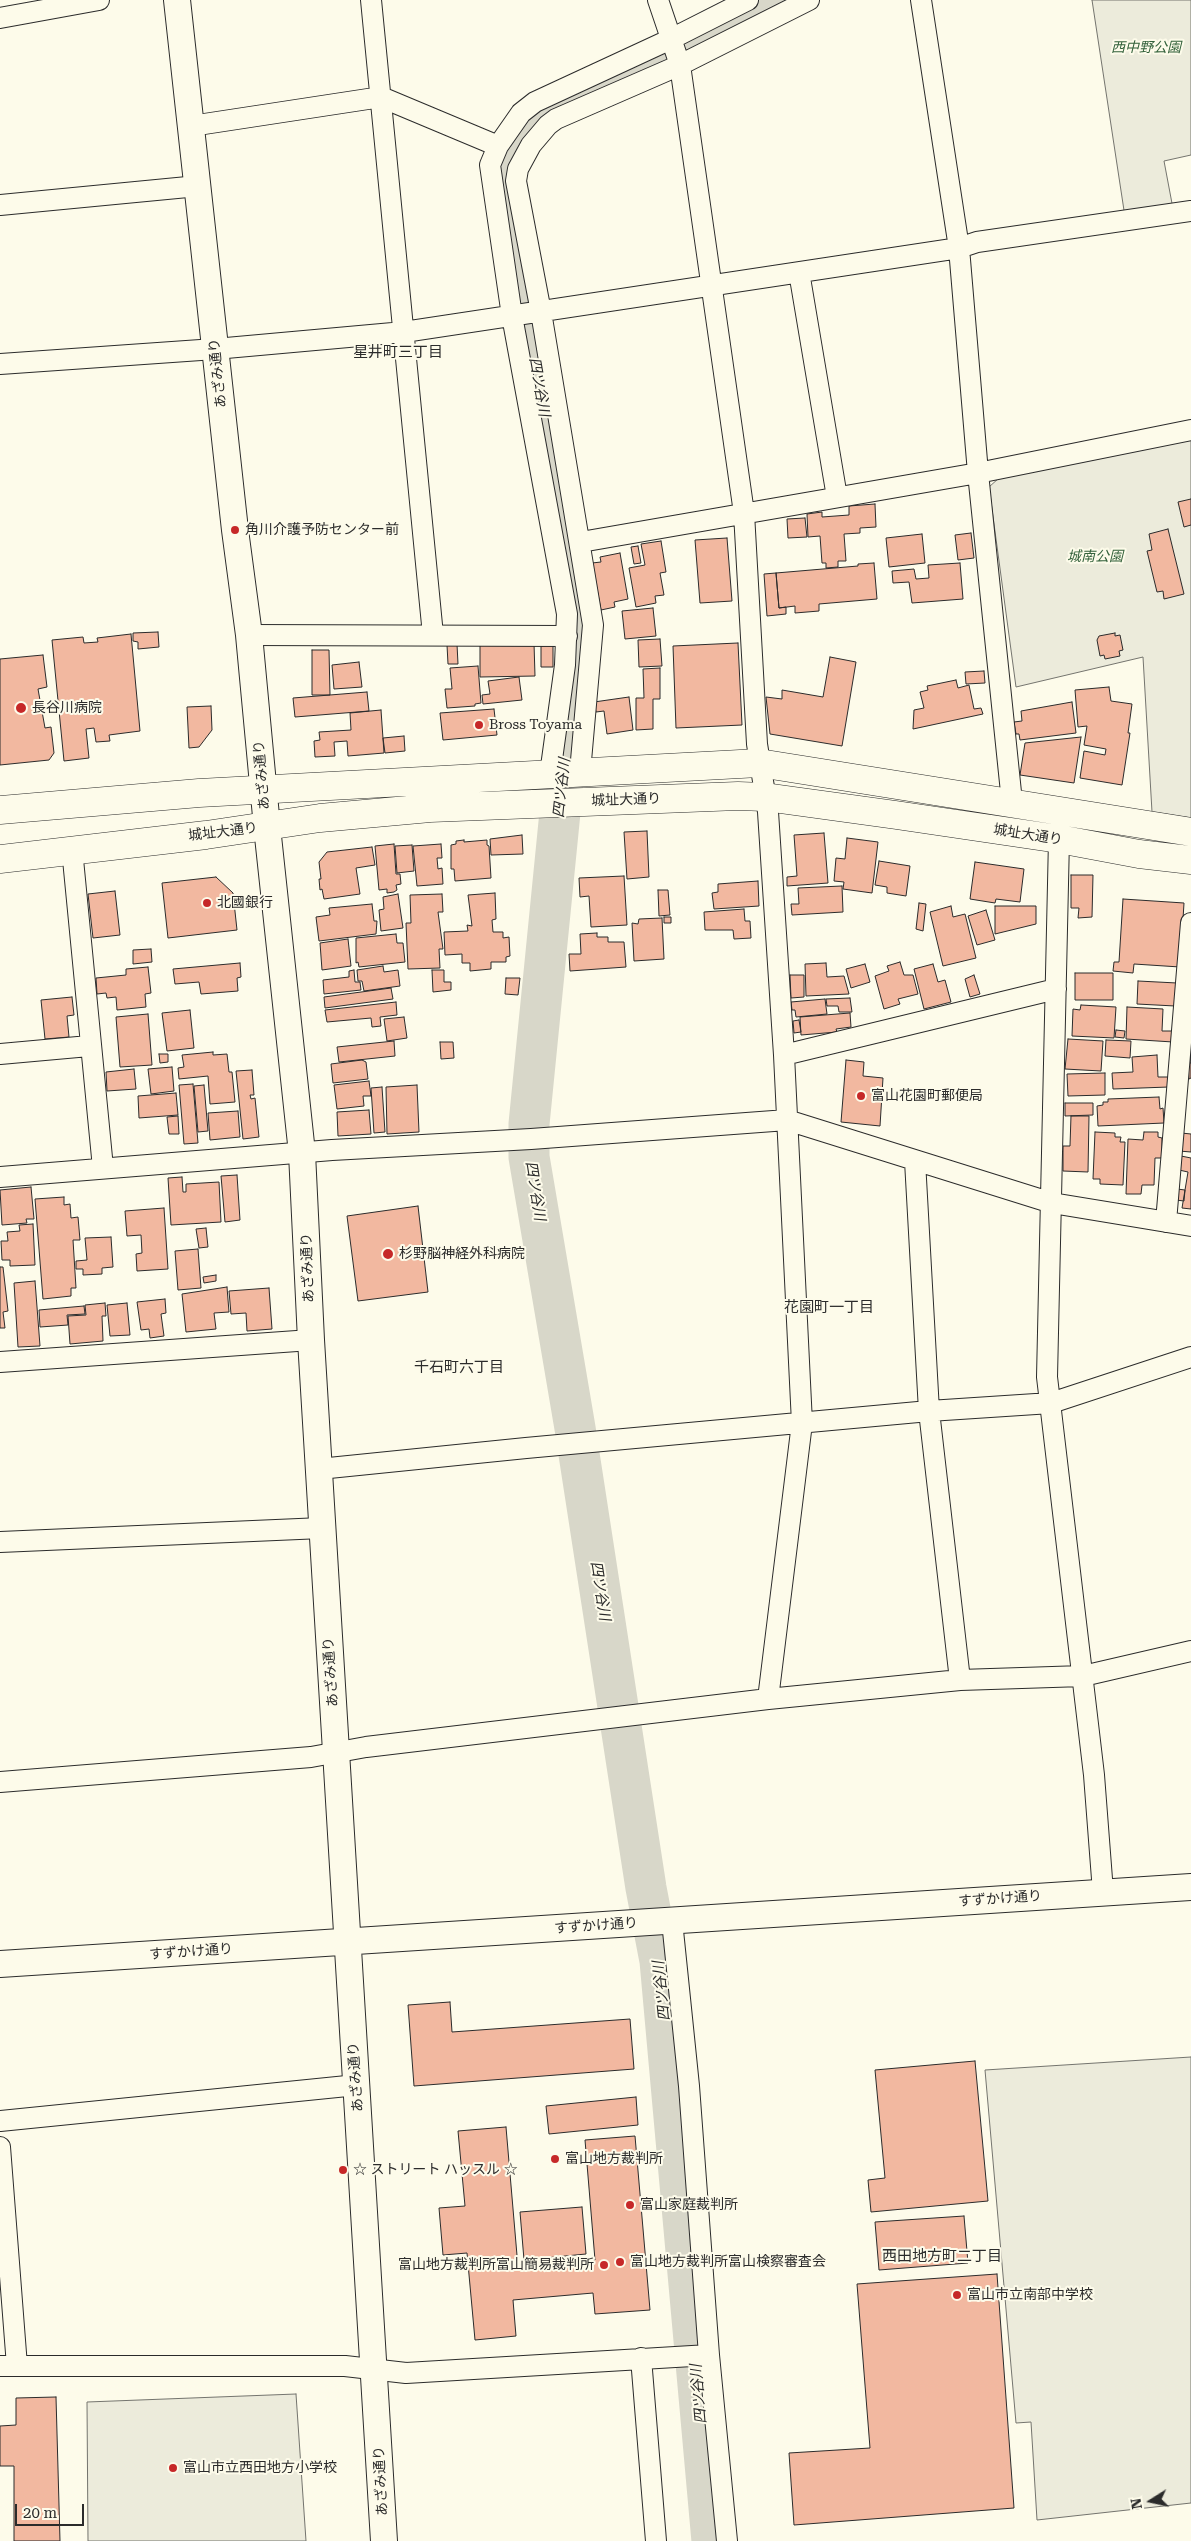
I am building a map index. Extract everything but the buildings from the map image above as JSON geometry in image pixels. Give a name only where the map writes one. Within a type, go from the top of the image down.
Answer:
[{"type":"highway","points":[[0,810],[199,793],[760,763],[1191,832]]},
{"type":"highway","name":"城址大通り","points":[[0,859],[267,827],[320,818],[384,812],[738,796],[765,797],[1059,839],[1139,854],[1191,860]]},
{"type":"street","points":[[0,18],[99,0]]},
{"type":"street","name":"あざみ通り","points":[[177,0],[215,350],[250,636],[267,827],[302,1153],[310,1340],[384,2541]]},
{"type":"street","points":[[372,0],[433,635]]},
{"type":"street","points":[[658,0],[680,65],[744,513],[760,763],[765,797],[784,1055],[802,1423],[768,1699]]},
{"type":"street","points":[[565,773],[565,665],[568,614],[512,316],[490,165],[498,146],[521,113],[535,102],[671,39],[748,0]]},
{"type":"street","points":[[565,773],[593,625],[541,312],[516,181],[523,156],[548,125],[556,119],[680,65],[809,0]]},
{"type":"street","points":[[921,0],[959,248],[978,473],[1012,802]]},
{"type":"street","points":[[191,126],[381,97],[498,146]]},
{"type":"street","points":[[0,205],[198,186]]},
{"type":"street","points":[[0,364],[215,350],[404,332],[959,248],[978,242],[1191,212]]},
{"type":"street","points":[[799,272],[837,497]]},
{"type":"street","points":[[580,542],[978,473],[1191,430]]},
{"type":"street","points":[[250,636],[567,636]]},
{"type":"street","points":[[1059,839],[1047,1377],[1094,1775],[1103,1892]]},
{"type":"street","points":[[72,849],[103,1168]]},
{"type":"street","points":[[1166,1222],[1191,923]]},
{"type":"street","points":[[784,1055],[1056,989]]},
{"type":"street","points":[[0,1054],[90,1046]]},
{"type":"street","points":[[0,1177],[302,1153],[531,1139],[787,1120],[1052,1203],[1191,1226]]},
{"type":"street","points":[[915,1161],[929,1411],[960,1680]]},
{"type":"street","points":[[0,1362],[310,1340]]},
{"type":"street","points":[[319,1469],[929,1411],[1051,1403],[1191,1357]]},
{"type":"street","points":[[0,1542],[322,1528]]},
{"type":"street","points":[[0,1782],[336,1753],[366,1747],[768,1699],[960,1680],[1083,1676],[1191,1651]]},
{"type":"street","name":"すずかけ通り","points":[[0,1964],[1191,1886]]},
{"type":"street","points":[[672,1921],[689,2086],[709,2355],[727,2541]]},
{"type":"street","points":[[0,2120],[357,2085]]},
{"type":"street","points":[[0,2147],[8,2366],[345,2366],[406,2373],[709,2355]]},
{"type":"street","points":[[641,2358],[656,2541]]},
{"type":"green space","name":"西中野公園","points":[[1092,0],[1191,0],[1191,155],[1164,161],[1174,214],[1125,217]]},
{"type":"green space","name":"城南公園","points":[[1191,440],[1191,818],[1152,812],[1143,657],[1016,687],[989,487],[999,478]]},
{"type":"green space","points":[[1191,2057],[1191,2503],[1037,2520],[1031,2422],[1016,2423],[985,2070]]},
{"type":"green space","points":[[296,2394],[306,2541],[88,2541],[87,2402]]},
{"type":"waterway","name":"四ツ谷川","points":[[712,2541],[660,1961],[646,1888],[575,1428],[529,1157],[529,1124],[579,621],[521,286],[505,175],[508,157],[532,122],[544,111],[685,49],[780,0]]},
{"type":"place","name":"角川介護予防センター前","points":[[235,530]]},
{"type":"place","name":"長谷川病院","points":[[21,708]]},
{"type":"place","name":"Bross Toyama","points":[[479,725]]},
{"type":"place","name":"北國銀行","points":[[207,903]]},
{"type":"place","name":"富山花園町郵便局","points":[[861,1096]]},
{"type":"place","name":"杉野脳神経外科病院","points":[[388,1254]]},
{"type":"place","name":"富山地方裁判所","points":[[555,2159]]},
{"type":"place","name":"☆ ストリート ハッスル ☆","points":[[343,2170]]},
{"type":"place","name":"富山家庭裁判所","points":[[630,2205]]},
{"type":"place","name":"富山地方裁判所富山検察審査会","points":[[620,2262]]},
{"type":"place","name":"富山地方裁判所富山簡易裁判所","points":[[604,2265]]},
{"type":"place","name":"富山市立南部中学校","points":[[957,2295]]},
{"type":"place","name":"富山市立西田地方小学校","points":[[173,2468]]},
{"type":"district","name":"星井町三丁目","points":[[398,353]]},
{"type":"district","name":"花園町一丁目","points":[[829,1308]]},
{"type":"district","name":"千石町六丁目","points":[[459,1368]]},
{"type":"district","name":"西田地方町二丁目","points":[[942,2257]]}]
